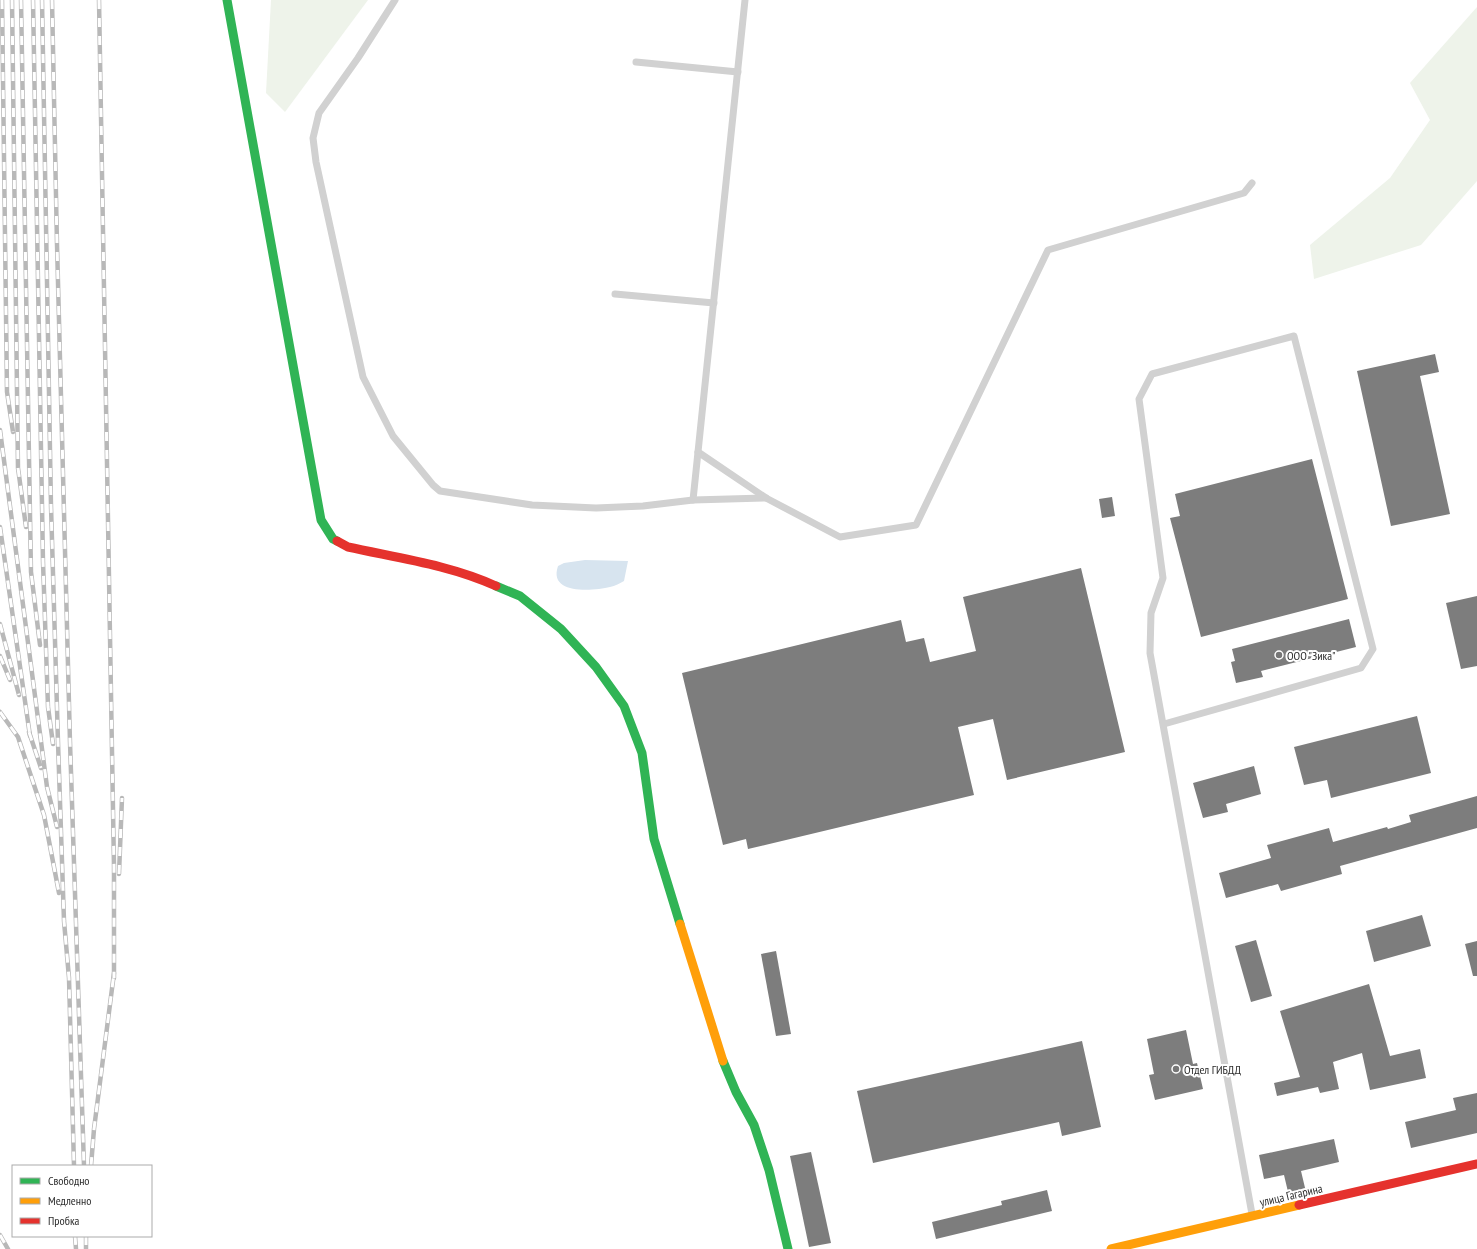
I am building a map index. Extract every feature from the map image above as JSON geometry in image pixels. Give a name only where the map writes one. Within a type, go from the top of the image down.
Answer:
[{"type":"street","points":[[227,0],[321,520],[333,539],[348,547],[433,565],[477,577],[520,596],[561,628],[596,667],[624,706],[642,753],[654,839],[669,891],[718,1047],[736,1092],[754,1125],[767,1163],[788,1249]]},
{"type":"street","name":"улица Гагарина","points":[[1111,1249],[1477,1164]]},
{"type":"lane","points":[[395,0],[358,58],[319,113],[313,138],[316,162],[363,377],[393,436],[432,485],[440,491],[532,506],[596,508],[643,506],[694,500],[766,498]]},
{"type":"lane","points":[[694,500],[745,0]]},
{"type":"lane","points":[[636,62],[738,72]]},
{"type":"lane","points":[[698,452],[766,498],[840,537],[916,525],[1048,250],[1244,193],[1252,183]]},
{"type":"lane","points":[[615,294],[714,303]]},
{"type":"lane","points":[[1164,724],[1361,668],[1374,649],[1294,336],[1152,374],[1139,399],[1163,578],[1151,613],[1150,653],[1252,1216]]},
{"type":"shaded area","points":[[271,0],[368,0],[285,112],[266,93]]},
{"type":"shaded area","points":[[1477,7],[1477,181],[1421,245],[1314,279],[1310,245],[1390,178],[1430,120],[1410,83]]},
{"type":"shaded area","points":[[585,560],[628,561],[624,581],[610,587],[583,590],[574,589],[560,582],[557,575],[558,566],[564,563]]},
{"type":"building","points":[[1435,354],[1439,372],[1420,376],[1450,514],[1391,526],[1357,371]]},
{"type":"building","points":[[1312,459],[1348,599],[1201,637],[1170,518],[1180,516],[1175,494]]},
{"type":"building","points":[[1112,497],[1115,516],[1102,518],[1099,499]]},
{"type":"building","points":[[1081,568],[1125,752],[1007,780],[993,719],[958,727],[974,795],[748,849],[746,839],[723,845],[682,673],[901,620],[906,642],[924,638],[930,662],[976,651],[963,597]]},
{"type":"building","points":[[1477,596],[1477,666],[1461,669],[1446,603]]},
{"type":"building","name":"ООО \"Зика\"","points":[[1349,619],[1356,647],[1261,671],[1263,677],[1236,683],[1231,662],[1235,661],[1232,649]]},
{"type":"building","points":[[1417,716],[1431,773],[1331,798],[1327,780],[1304,785],[1294,747]]},
{"type":"building","points":[[1254,766],[1261,794],[1226,804],[1228,812],[1203,818],[1193,783]]},
{"type":"building","points":[[1477,796],[1477,828],[1340,866],[1342,874],[1281,891],[1278,884],[1226,898],[1219,873],[1271,858],[1267,845],[1329,828],[1333,842],[1411,822],[1409,815]]},
{"type":"building","points":[[1422,915],[1431,946],[1374,962],[1366,931]]},
{"type":"building","points":[[1256,940],[1272,996],[1251,1002],[1235,946]]},
{"type":"building","points":[[1477,941],[1477,976],[1473,976],[1465,944]]},
{"type":"building","points":[[776,951],[791,1034],[776,1036],[761,954]]},
{"type":"building","points":[[1369,984],[1390,1056],[1420,1049],[1426,1078],[1370,1090],[1362,1053],[1333,1062],[1339,1089],[1320,1093],[1318,1087],[1277,1096],[1274,1083],[1300,1077],[1280,1011]]},
{"type":"building","name":"Отдел ГИБДД","points":[[1186,1030],[1193,1064],[1197,1063],[1203,1089],[1155,1100],[1149,1075],[1154,1074],[1147,1039]]},
{"type":"building","points":[[1082,1041],[1101,1127],[1062,1136],[1059,1122],[873,1163],[857,1091]]},
{"type":"building","points":[[1477,1093],[1477,1133],[1411,1148],[1405,1122],[1456,1110],[1453,1098]]},
{"type":"building","points":[[1334,1139],[1339,1162],[1301,1171],[1306,1192],[1289,1196],[1284,1175],[1264,1179],[1259,1155]]},
{"type":"building","points":[[811,1152],[831,1243],[809,1247],[790,1156]]},
{"type":"building","points":[[1047,1190],[1052,1211],[936,1239],[932,1222],[1002,1205],[1001,1201]]},
{"type":"railway","points":[[2,0],[7,392],[13,432]]},
{"type":"railway","points":[[12,0],[18,468],[26,527]]},
{"type":"railway","points":[[21,0],[31,572],[40,645]]},
{"type":"railway","points":[[33,0],[43,562],[48,707],[53,744]]},
{"type":"railway","points":[[42,0],[51,506],[64,921],[69,978],[74,1165]]},
{"type":"railway","points":[[52,0],[70,742],[84,1165]]},
{"type":"railway","points":[[99,0],[114,867],[114,978]]},
{"type":"railway","points":[[0,430],[47,787],[57,827]]},
{"type":"railway","points":[[0,527],[30,736]]},
{"type":"railway","points":[[0,624],[19,695]]},
{"type":"railway","points":[[0,656],[10,680]]},
{"type":"railway","points":[[0,712],[18,737],[44,815],[59,893]]},
{"type":"railway","points":[[29,732],[41,768]]},
{"type":"railway","points":[[119,874],[122,798]]},
{"type":"railway","points":[[91,1165],[94,1129],[114,973]]},
{"type":"railway","points":[[0,1235],[8,1249]]},
{"type":"railway","points":[[75,1237],[76,1249]]},
{"type":"railway","points":[[86,1237],[86,1249]]},
{"type":"traffic: fast","points":[[227,0],[321,520],[333,539],[337,541]]},
{"type":"traffic: fast","points":[[496,586],[520,596],[561,629],[596,667],[624,706],[642,753],[654,839],[680,924]]},
{"type":"traffic: fast","points":[[723,1061],[736,1092],[754,1125],[769,1170],[788,1249]]},
{"type":"traffic: slow","points":[[680,924],[723,1061]]},
{"type":"traffic: slow","points":[[1111,1249],[1299,1205]]},
{"type":"traffic: jam","points":[[337,541],[348,547],[442,567],[496,586]]},
{"type":"traffic: jam","points":[[1299,1205],[1477,1164]]},
{"type":"place","name":"ООО \"Зика\"","points":[[1279,655]]},
{"type":"place","name":"Отдел ГИБДД","points":[[1176,1069]]}]
